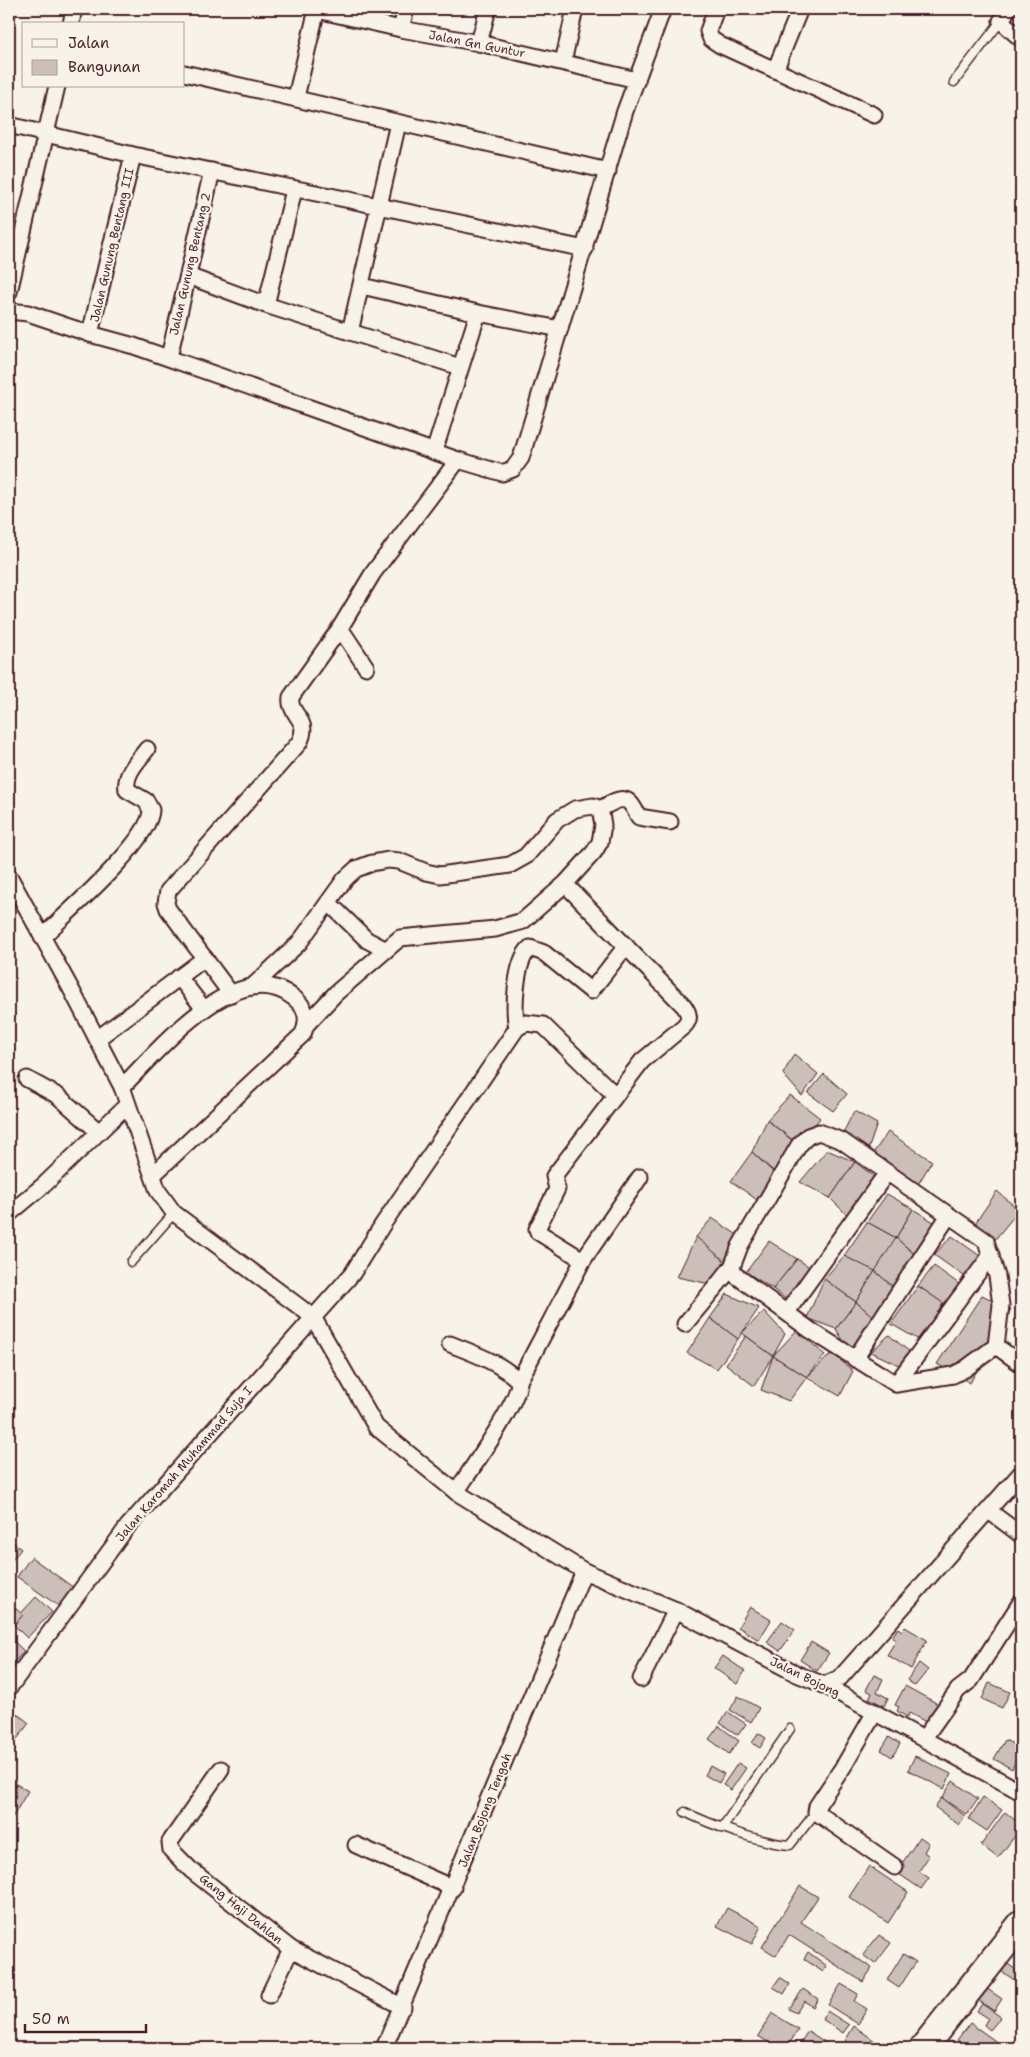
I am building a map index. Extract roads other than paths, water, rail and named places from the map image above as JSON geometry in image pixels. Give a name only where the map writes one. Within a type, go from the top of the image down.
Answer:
[{"type":"highway","points":[[923,2048],[1020,1929]]},
{"type":"street","points":[[71,22],[74,9]]},
{"type":"street","points":[[401,29],[406,9]]},
{"type":"street","points":[[479,43],[488,9]]},
{"type":"street","points":[[563,62],[575,9]]},
{"type":"street","points":[[9,311],[28,313],[90,334],[169,357],[434,452],[502,472],[508,472],[521,458],[608,171],[662,9]]},
{"type":"street","points":[[716,9],[708,31],[711,38],[720,45],[776,68],[874,115]]},
{"type":"street","points":[[776,68],[800,9]]},
{"type":"street","points":[[296,97],[317,10]]},
{"type":"street","name":"Jalan Gn Guntur","points":[[317,10],[401,29],[479,43],[637,80]]},
{"type":"street","points":[[1004,15],[1021,39]]},
{"type":"street","points":[[185,73],[296,97],[398,123],[608,171]]},
{"type":"street","points":[[9,292],[57,88]]},
{"type":"street","points":[[350,332],[398,123]]},
{"type":"street","points":[[9,125],[132,155],[294,190],[585,249]]},
{"type":"street","name":"Jalan Gunung Bentang III","points":[[90,334],[132,155]]},
{"type":"street","name":"Jalan Gunung Bentang 2","points":[[169,357],[212,171]]},
{"type":"street","points":[[266,305],[294,190]]},
{"type":"street","points":[[188,276],[266,305],[460,367]]},
{"type":"street","points":[[362,286],[478,313],[560,329]]},
{"type":"street","points":[[434,452],[478,313]]},
{"type":"street","points":[[232,994],[168,908],[166,897],[168,891],[299,744],[304,730],[302,721],[292,707],[291,698],[340,628],[373,573],[458,460]]},
{"type":"street","points":[[340,628],[366,666]]},
{"type":"street","points":[[42,937],[130,850],[148,825],[151,818],[151,810],[146,801],[127,790],[126,786],[132,768],[147,749]]},
{"type":"street","points":[[252,987],[299,942],[345,879],[356,869],[372,863],[399,861],[426,872],[440,875],[510,865],[526,856],[557,820],[574,809],[593,806],[600,809],[619,800],[630,802],[639,817],[670,822]]},
{"type":"street","points":[[153,1175],[303,1034],[307,1024],[336,993],[400,938],[495,929],[524,921],[565,884],[594,852],[600,842],[603,825],[600,809]]},
{"type":"street","points":[[9,876],[122,1087],[158,1191],[174,1213],[313,1317]]},
{"type":"street","points":[[565,884],[689,1013],[688,1022],[642,1061],[558,1169],[554,1179],[557,1187],[556,1194],[537,1226],[538,1232],[583,1260]]},
{"type":"street","points":[[329,903],[367,940],[386,950]]},
{"type":"street","points":[[615,1095],[543,1025],[526,1023],[517,1028],[514,1013],[522,962],[525,953],[530,948],[544,953],[592,990],[626,946]]},
{"type":"street","points":[[97,1039],[205,958]]},
{"type":"street","points":[[179,977],[204,1009]]},
{"type":"street","points":[[122,1087],[187,1022],[204,1009],[232,994],[252,987],[262,985],[289,993],[297,1000],[307,1014],[307,1024]]},
{"type":"street","name":"Jalan Karomah Muhammad Suja I","points":[[9,1688],[128,1526],[352,1274],[383,1224],[517,1028]]},
{"type":"street","points":[[27,1079],[58,1096],[99,1132]]},
{"type":"street","points":[[9,1214],[44,1184],[127,1105]]},
{"type":"street","points":[[684,1324],[732,1267],[740,1246],[798,1145],[808,1136],[819,1132],[842,1142],[986,1241],[991,1255],[1001,1305],[996,1346],[965,1369],[953,1375],[896,1384],[810,1330],[746,1285],[734,1274],[732,1267]]},
{"type":"street","points":[[787,1312],[886,1174]]},
{"type":"street","points":[[456,1492],[511,1407],[518,1394],[519,1381],[583,1260],[640,1177]]},
{"type":"street","points":[[855,1359],[949,1215]]},
{"type":"street","points":[[896,1384],[991,1255]]},
{"type":"street","name":"Jalan Bojong","points":[[313,1317],[376,1427],[456,1492],[584,1571],[676,1610],[797,1674],[824,1685],[1021,1792]]},
{"type":"street","points":[[450,1344],[476,1354],[514,1375],[519,1381]]},
{"type":"street","points":[[996,1346],[1021,1364]]},
{"type":"street","points":[[824,1685],[833,1683],[840,1678],[1021,1473]]},
{"type":"street","points":[[989,1511],[1021,1536]]},
{"type":"street","name":"Jalan Bojong Tengah","points":[[384,2048],[453,1888],[584,1571]]},
{"type":"street","points":[[924,1738],[958,1690],[971,1680],[1021,1602]]},
{"type":"street","points":[[641,1679],[676,1610]]},
{"type":"street","points":[[874,1712],[816,1812],[894,1866]]},
{"type":"street","name":"Gang Haji Dahlan","points":[[221,1769],[170,1842],[170,1848],[191,1870],[291,1949],[402,2007]]},
{"type":"street","points":[[356,1845],[453,1888]]},
{"type":"street","points":[[269,1995],[291,1949]]},
{"type":"lane","points":[[954,82],[1004,15]]},
{"type":"lane","points":[[131,1262],[174,1213]]},
{"type":"lane","points":[[722,1828],[790,1729]]},
{"type":"lane","points":[[685,1812],[709,1824],[776,1844],[790,1845],[816,1812]]}]
